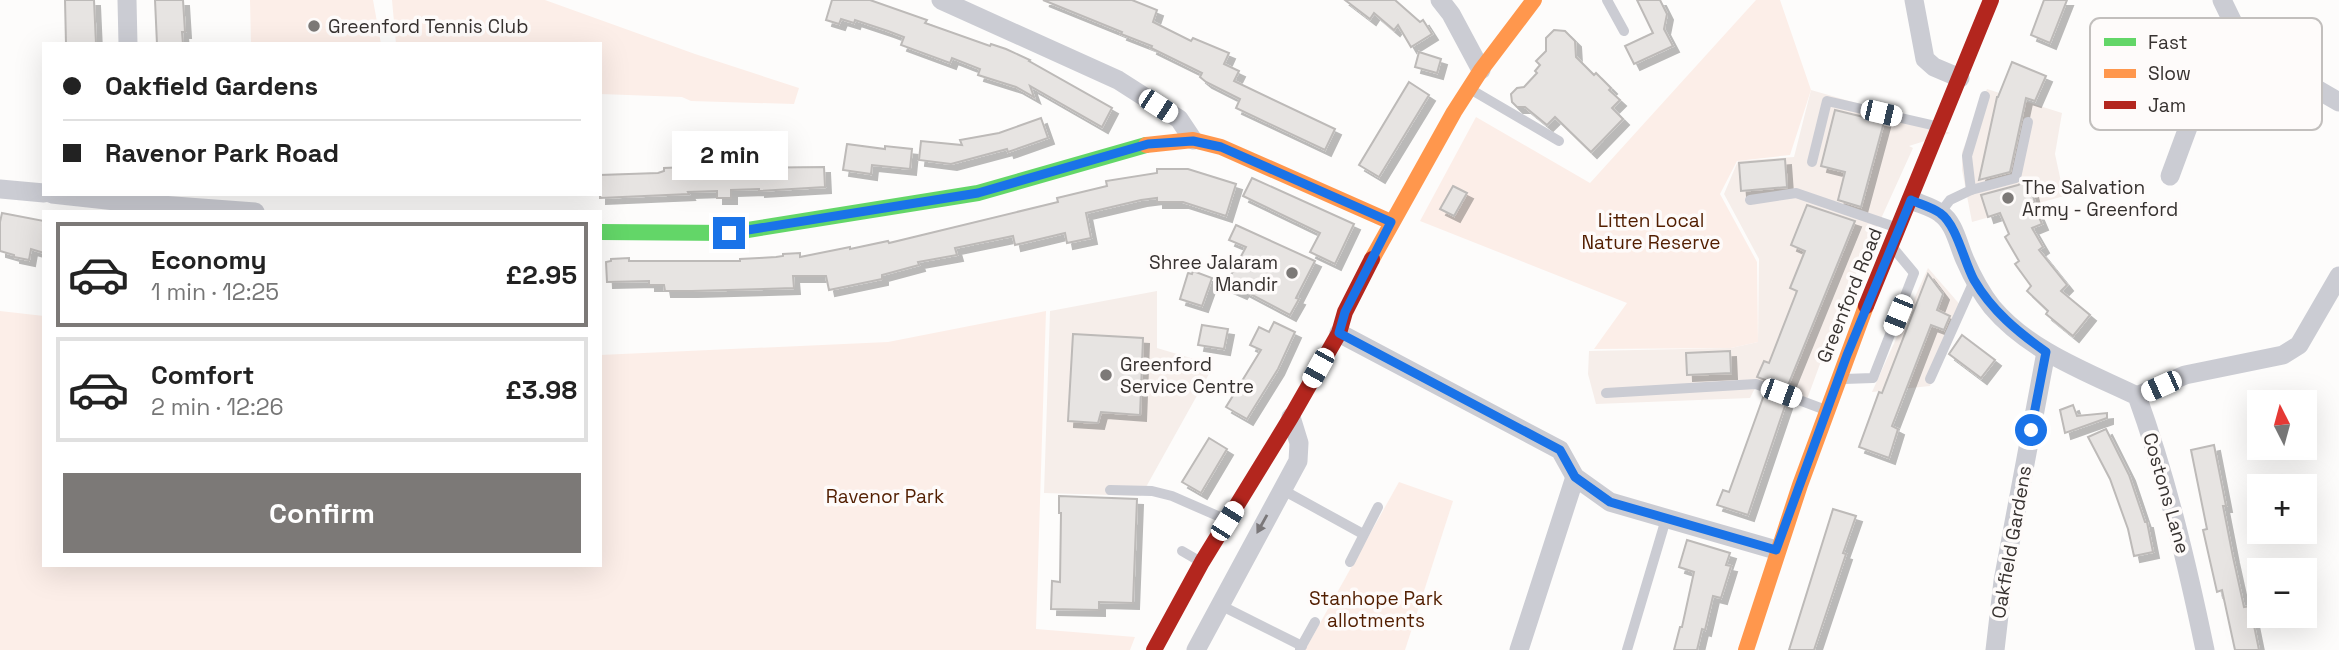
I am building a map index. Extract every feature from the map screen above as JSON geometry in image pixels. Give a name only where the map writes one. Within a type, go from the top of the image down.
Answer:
[{"type":"street","points":[[127,0],[128,42]]},
{"type":"street","points":[[942,0],[1118,80],[1179,119],[1193,141]]},
{"type":"street","points":[[1440,0],[1456,23],[1480,70]]},
{"type":"street","points":[[1154,650],[1202,562],[1339,333],[1345,312],[1391,222],[1469,88],[1534,0]]},
{"type":"street","points":[[1914,0],[1925,59],[1934,67],[1960,78]]},
{"type":"street","name":"Greenford Road","points":[[1746,650],[1776,550],[1838,379],[1991,0]]},
{"type":"street","points":[[2222,0],[2231,18]]},
{"type":"street","points":[[2322,92],[2339,102]]},
{"type":"street","points":[[2170,176],[2187,130]]},
{"type":"street","points":[[602,232],[729,233],[978,193],[1148,144],[1193,141],[1221,147],[1391,222]]},
{"type":"street","points":[[0,188],[42,193]]},
{"type":"street","points":[[84,196],[237,210]]},
{"type":"street","points":[[1911,200],[1940,213],[1952,227],[1975,281],[1992,307],[2018,332],[2046,352],[2137,396],[2185,375],[2283,355],[2299,345],[2333,300],[2339,276]]},
{"type":"street","points":[[1339,333],[1560,450],[1575,477],[1610,502],[1776,550]]},
{"type":"street","name":"Oakfield Gardens","points":[[1995,650],[2003,581],[2046,352]]},
{"type":"street","name":"Costons Lane","points":[[2137,396],[2155,445],[2180,533],[2205,650]]},
{"type":"street","points":[[1196,650],[1218,604],[1298,461],[1299,443],[1291,417]]},
{"type":"street","points":[[1520,650],[1575,477]]},
{"type":"lane","points":[[1607,0],[1624,31]]},
{"type":"lane","points":[[1469,88],[1559,141]]},
{"type":"lane","points":[[1971,190],[1967,156],[1985,96]]},
{"type":"lane","points":[[1812,162],[1827,101],[1940,127]]},
{"type":"lane","points":[[1940,213],[1950,200],[1971,190],[2016,178],[2028,122]]},
{"type":"lane","points":[[1750,200],[1796,193],[1899,228]]},
{"type":"lane","points":[[1838,379],[1873,378],[1878,366],[1914,273],[1891,246]]},
{"type":"lane","points":[[1930,379],[1975,281]]},
{"type":"lane","points":[[1606,393],[1756,384],[1827,410]]},
{"type":"lane","points":[[1281,489],[1363,534]]},
{"type":"lane","points":[[1110,490],[1152,491],[1172,496],[1227,521]]},
{"type":"lane","points":[[1350,562],[1378,507]]},
{"type":"lane","points":[[1626,650],[1666,519]]},
{"type":"lane","points":[[1182,551],[1202,562]]},
{"type":"lane","points":[[1218,604],[1301,648],[1315,622]]},
{"type":"shaded area","points":[[1987,89],[2062,113],[2055,154],[2064,196],[1972,222],[1962,170],[1962,152]]},
{"type":"shaded area","points":[[1811,90],[1916,120],[1950,133],[1909,146],[1913,148],[1841,307],[1806,402],[1757,384],[1750,398],[1596,404],[1588,374],[1589,351],[1731,348],[1758,342],[1759,259],[1724,194],[1738,161],[1794,157]]},
{"type":"shaded area","points":[[1928,268],[1962,307],[1930,386],[1872,392]]},
{"type":"shaded area","points":[[1157,291],[1157,348],[1214,365],[1141,496],[1044,493],[1050,311]]},
{"type":"green space","name":"Greenford Tennis Club","points":[[250,0],[373,0],[381,42],[251,42]]},
{"type":"green space","points":[[392,0],[545,0],[799,88],[794,104],[691,101],[682,97],[602,94],[602,42],[396,42]]},
{"type":"green space","name":"Litten Local Nature Reserve","points":[[1756,0],[1780,0],[1811,90],[1790,155],[1737,161],[1720,194],[1757,262],[1758,342],[1731,348],[1594,349],[1627,303],[1420,221],[1476,117],[1590,183]]},
{"type":"green space","name":"Ravenor Park","points":[[0,311],[42,316],[42,567],[602,567],[602,355],[888,342],[1046,311],[1036,629],[1135,637],[1130,650],[0,650]]},
{"type":"green space","name":"Stanhope Park allotments","points":[[1399,482],[1453,501],[1405,650],[1305,650]]},
{"type":"building","points":[[65,0],[94,0],[96,42],[66,42]]},
{"type":"building","points":[[155,0],[183,0],[185,32],[182,32],[183,42],[157,42]]},
{"type":"building","points":[[832,0],[870,0],[927,20],[925,23],[1006,49],[1112,108],[1102,127],[1030,86],[1034,97],[1016,87],[978,75],[980,69],[952,58],[950,63],[901,45],[904,37],[855,20],[854,23],[841,19],[839,24],[826,20]]},
{"type":"building","points":[[1043,0],[1132,0],[1157,10],[1153,22],[1191,41],[1193,38],[1229,53],[1224,64],[1239,71],[1234,81],[1335,129],[1325,150],[1236,108],[1240,99],[1206,82],[1200,77],[1202,73],[1151,48],[1152,46]]},
{"type":"building","points":[[1345,0],[1395,0],[1420,22],[1423,20],[1432,34],[1411,47],[1398,25],[1394,30],[1374,13],[1370,19]]},
{"type":"building","points":[[1637,0],[1660,0],[1667,14],[1664,29],[1673,46],[1634,64],[1625,46],[1653,33]]},
{"type":"building","points":[[2044,0],[2067,0],[2050,43],[2031,35]]},
{"type":"building","points":[[1554,30],[1565,31],[1575,41],[1576,57],[1594,75],[1596,73],[1620,100],[1612,108],[1623,119],[1591,152],[1555,117],[1547,125],[1525,107],[1517,107],[1512,102],[1511,94],[1517,88],[1524,87],[1537,73],[1535,71],[1540,65],[1536,61],[1546,51],[1546,38]]},
{"type":"building","points":[[1419,52],[1441,59],[1437,73],[1415,67]]},
{"type":"building","points":[[2012,62],[2046,76],[2035,101],[2026,98],[2010,172],[1979,180],[1997,97]]},
{"type":"building","points":[[1409,82],[1429,95],[1379,177],[1359,165]]},
{"type":"building","points":[[1835,110],[1884,122],[1861,207],[1838,200],[1845,172],[1821,166]]},
{"type":"building","points":[[1041,118],[1048,138],[1008,152],[1007,149],[951,164],[919,160],[921,141],[962,145],[960,140],[999,133]]},
{"type":"building","points":[[847,144],[912,149],[910,169],[872,165],[871,174],[843,170]]},
{"type":"building","points":[[1785,159],[1787,187],[1741,191],[1739,163]]},
{"type":"building","points":[[744,166],[824,167],[825,187],[731,190],[731,198],[717,198],[717,191],[600,198],[602,175],[658,173],[664,171],[664,168],[688,167],[688,170]]},
{"type":"building","points":[[1157,169],[1188,169],[1236,184],[1226,216],[1183,202],[1157,202],[1157,198],[1141,200],[1086,213],[1091,238],[1067,243],[1065,233],[1015,245],[1013,236],[955,248],[957,255],[918,262],[919,265],[882,275],[882,279],[829,290],[826,276],[793,276],[794,288],[692,291],[665,291],[664,285],[649,285],[649,281],[607,282],[606,262],[611,259],[740,261],[783,254],[800,253],[800,257],[888,241],[889,243],[1058,202],[1057,198],[1107,186],[1106,181],[1157,173]]},
{"type":"building","points":[[1252,178],[1354,224],[1335,264],[1310,252],[1320,233],[1243,196]]},
{"type":"building","points":[[2029,180],[2033,203],[2042,224],[2032,228],[2043,247],[2039,250],[2067,285],[2061,291],[2090,315],[2073,336],[2046,314],[2048,311],[2027,291],[2031,286],[2015,264],[2019,261],[2005,237],[2009,234],[2000,213],[1988,217],[1981,195]]},
{"type":"building","points":[[1453,186],[1467,193],[1454,216],[1440,209]]},
{"type":"building","points":[[1807,205],[1855,221],[1787,388],[1757,377],[1764,361],[1769,363],[1797,291],[1790,288],[1805,251],[1791,245]]},
{"type":"building","points":[[2,213],[42,221],[42,252],[31,249],[29,260],[0,251]]},
{"type":"building","points":[[1236,225],[1315,261],[1290,315],[1243,290],[1241,293],[1225,286],[1246,247],[1229,240]]},
{"type":"building","points":[[1193,271],[1212,278],[1202,306],[1180,299],[1188,273],[1192,274]]},
{"type":"building","points":[[1928,274],[1943,294],[1937,310],[1950,316],[1944,330],[1931,325],[1892,426],[1898,429],[1889,458],[1859,447]]},
{"type":"building","points":[[1274,322],[1295,332],[1278,369],[1247,419],[1226,407],[1261,350],[1250,345],[1259,327],[1269,332]]},
{"type":"building","points":[[1202,325],[1228,329],[1224,349],[1198,345]]},
{"type":"building","name":"Greenford Service Centre","points":[[1073,334],[1143,338],[1140,415],[1101,412],[1098,423],[1068,421]]},
{"type":"building","points":[[1962,335],[1995,360],[1981,378],[1949,354]]},
{"type":"building","points":[[1730,351],[1731,373],[1687,375],[1686,353]]},
{"type":"building","points":[[1764,395],[1786,403],[1748,515],[1717,505],[1723,490],[1729,492]]},
{"type":"building","points":[[2073,405],[2077,416],[2107,413],[2107,418],[2065,433],[2060,410]]},
{"type":"building","points":[[2106,429],[2129,475],[2147,522],[2153,552],[2134,556],[2128,529],[2110,479],[2088,437]]},
{"type":"building","points":[[1209,438],[1227,449],[1201,493],[1182,482]]},
{"type":"building","points":[[2214,445],[2233,557],[2244,607],[2247,606],[2247,628],[2254,628],[2259,650],[2235,650],[2222,590],[2217,592],[2203,530],[2207,529],[2191,450]]},
{"type":"building","points":[[1059,496],[1137,499],[1133,603],[1099,602],[1099,610],[1051,609],[1052,581],[1060,582]]},
{"type":"building","points":[[1833,509],[1856,516],[1843,553],[1846,554],[1814,650],[1789,650]]},
{"type":"building","points":[[1687,540],[1730,553],[1726,565],[1731,566],[1721,598],[1713,596],[1697,650],[1674,650],[1694,572],[1679,567]]},
{"type":"traffic: fast","points":[[602,232],[729,233],[978,193],[1146,145]]},
{"type":"traffic: slow","points":[[1372,259],[1454,112],[1481,70],[1534,0]]},
{"type":"traffic: slow","points":[[1146,145],[1193,140],[1221,147],[1391,222]]},
{"type":"traffic: slow","points":[[1746,650],[1800,485],[1866,306]]},
{"type":"traffic: jam","points":[[1866,306],[1991,0]]},
{"type":"traffic: jam","points":[[1154,650],[1202,562],[1339,333],[1345,312],[1372,259]]},
{"type":"place","name":"Greenford Tennis Club","points":[[314,26]]},
{"type":"place","name":"The Salvation Army - Greenford","points":[[2008,198]]},
{"type":"place","name":"Shree Jalaram Mandir","points":[[1292,273]]},
{"type":"place","name":"Greenford Service Centre","points":[[1106,375]]},
{"type":"route","points":[[729,233],[978,193],[1148,144],[1193,141],[1221,147],[1391,222],[1345,312],[1339,333],[1560,450],[1575,477],[1610,502],[1776,550],[1847,355],[1911,200],[1944,217],[1952,227],[1975,281],[1992,307],[2018,332],[2046,352],[2031,430]]}]
